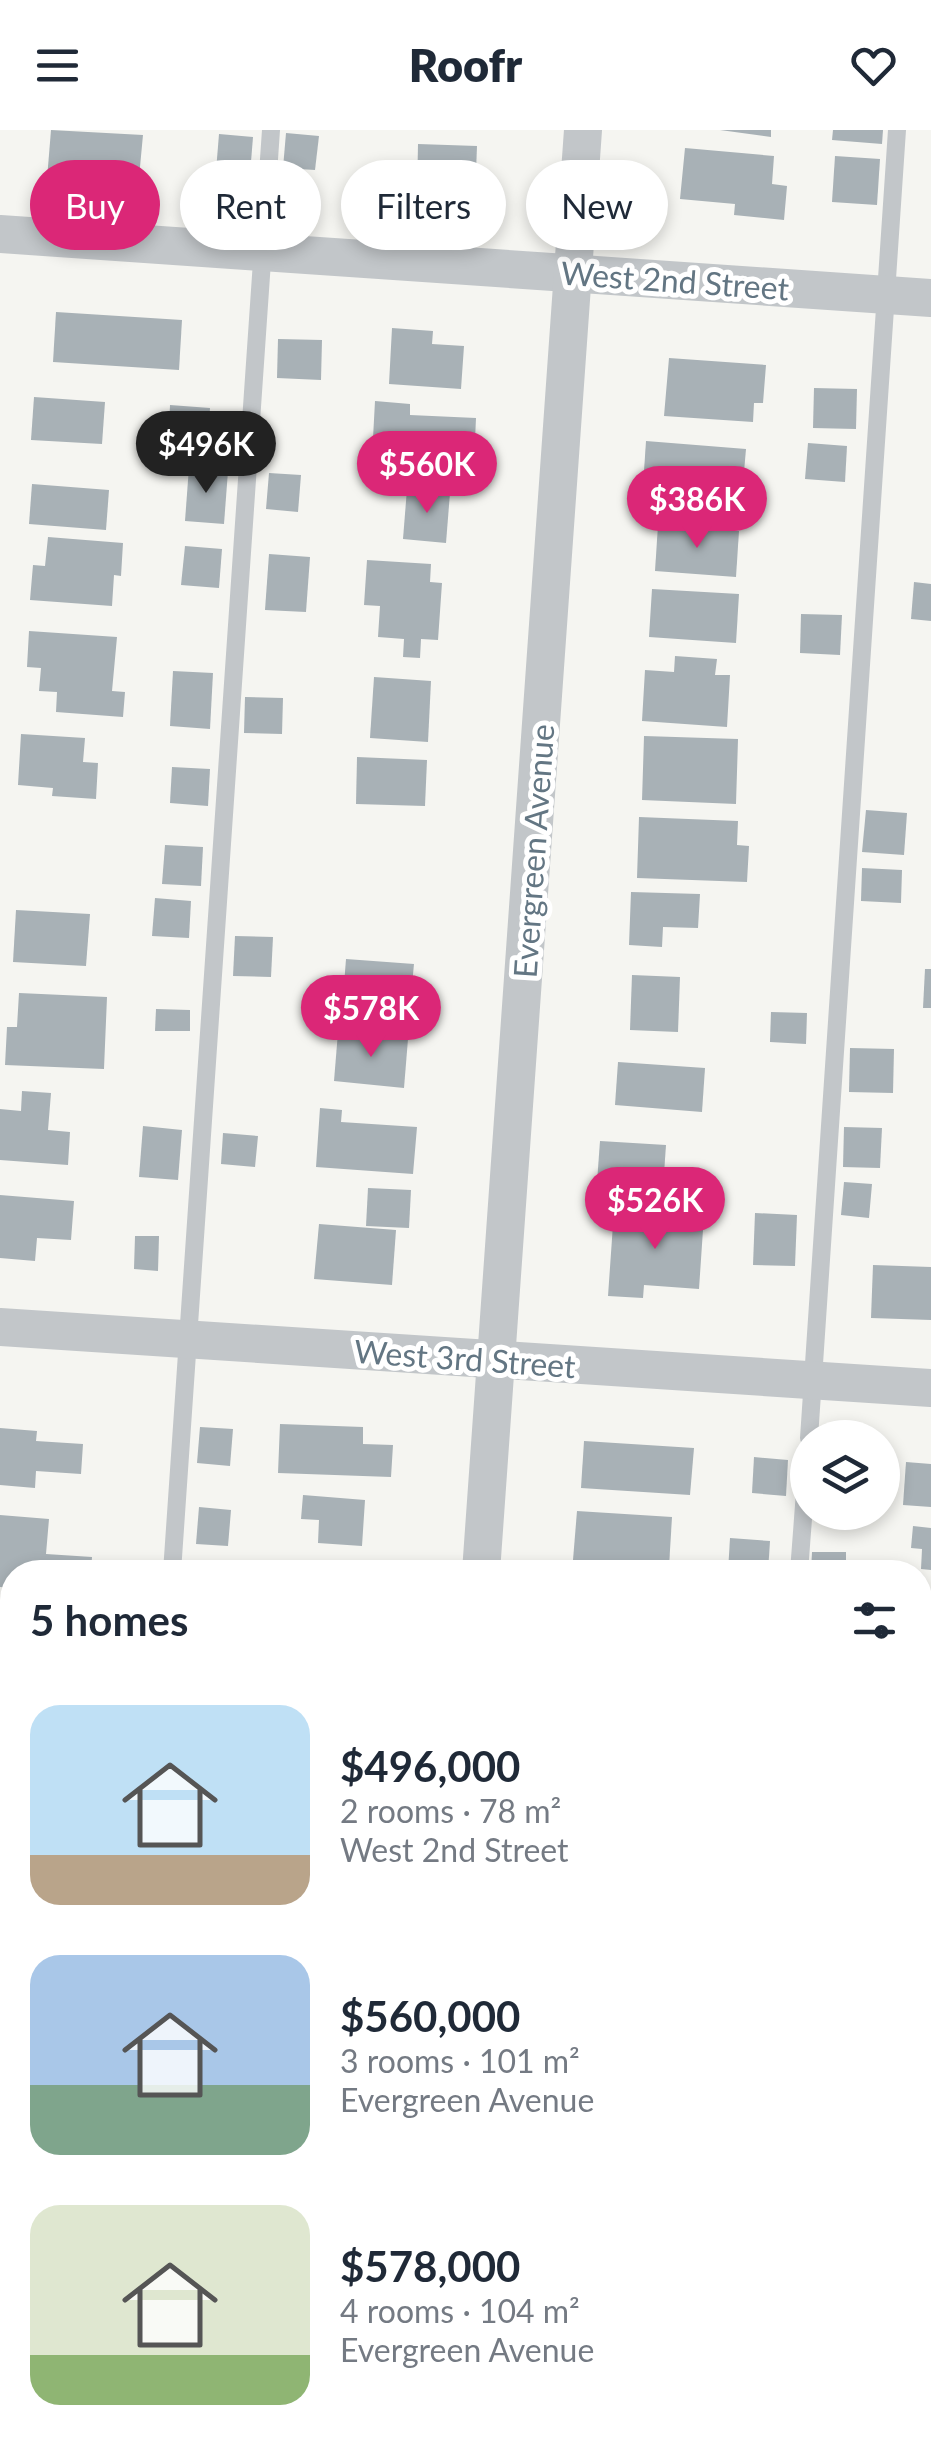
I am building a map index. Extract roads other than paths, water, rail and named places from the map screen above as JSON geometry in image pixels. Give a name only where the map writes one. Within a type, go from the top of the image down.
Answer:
[{"type":"street","name":"Evergreen Avenue","points":[[483,1560],[584,130]]},
{"type":"street","name":"West 2nd Street","points":[[0,234],[931,298]]},
{"type":"street","name":"West 3rd Street","points":[[0,1328],[931,1388]]},
{"type":"lane","points":[[173,1560],[272,130]]},
{"type":"lane","points":[[809,1420],[897,130]]},
{"type":"lane","points":[[800,1560],[802,1530]]}]
